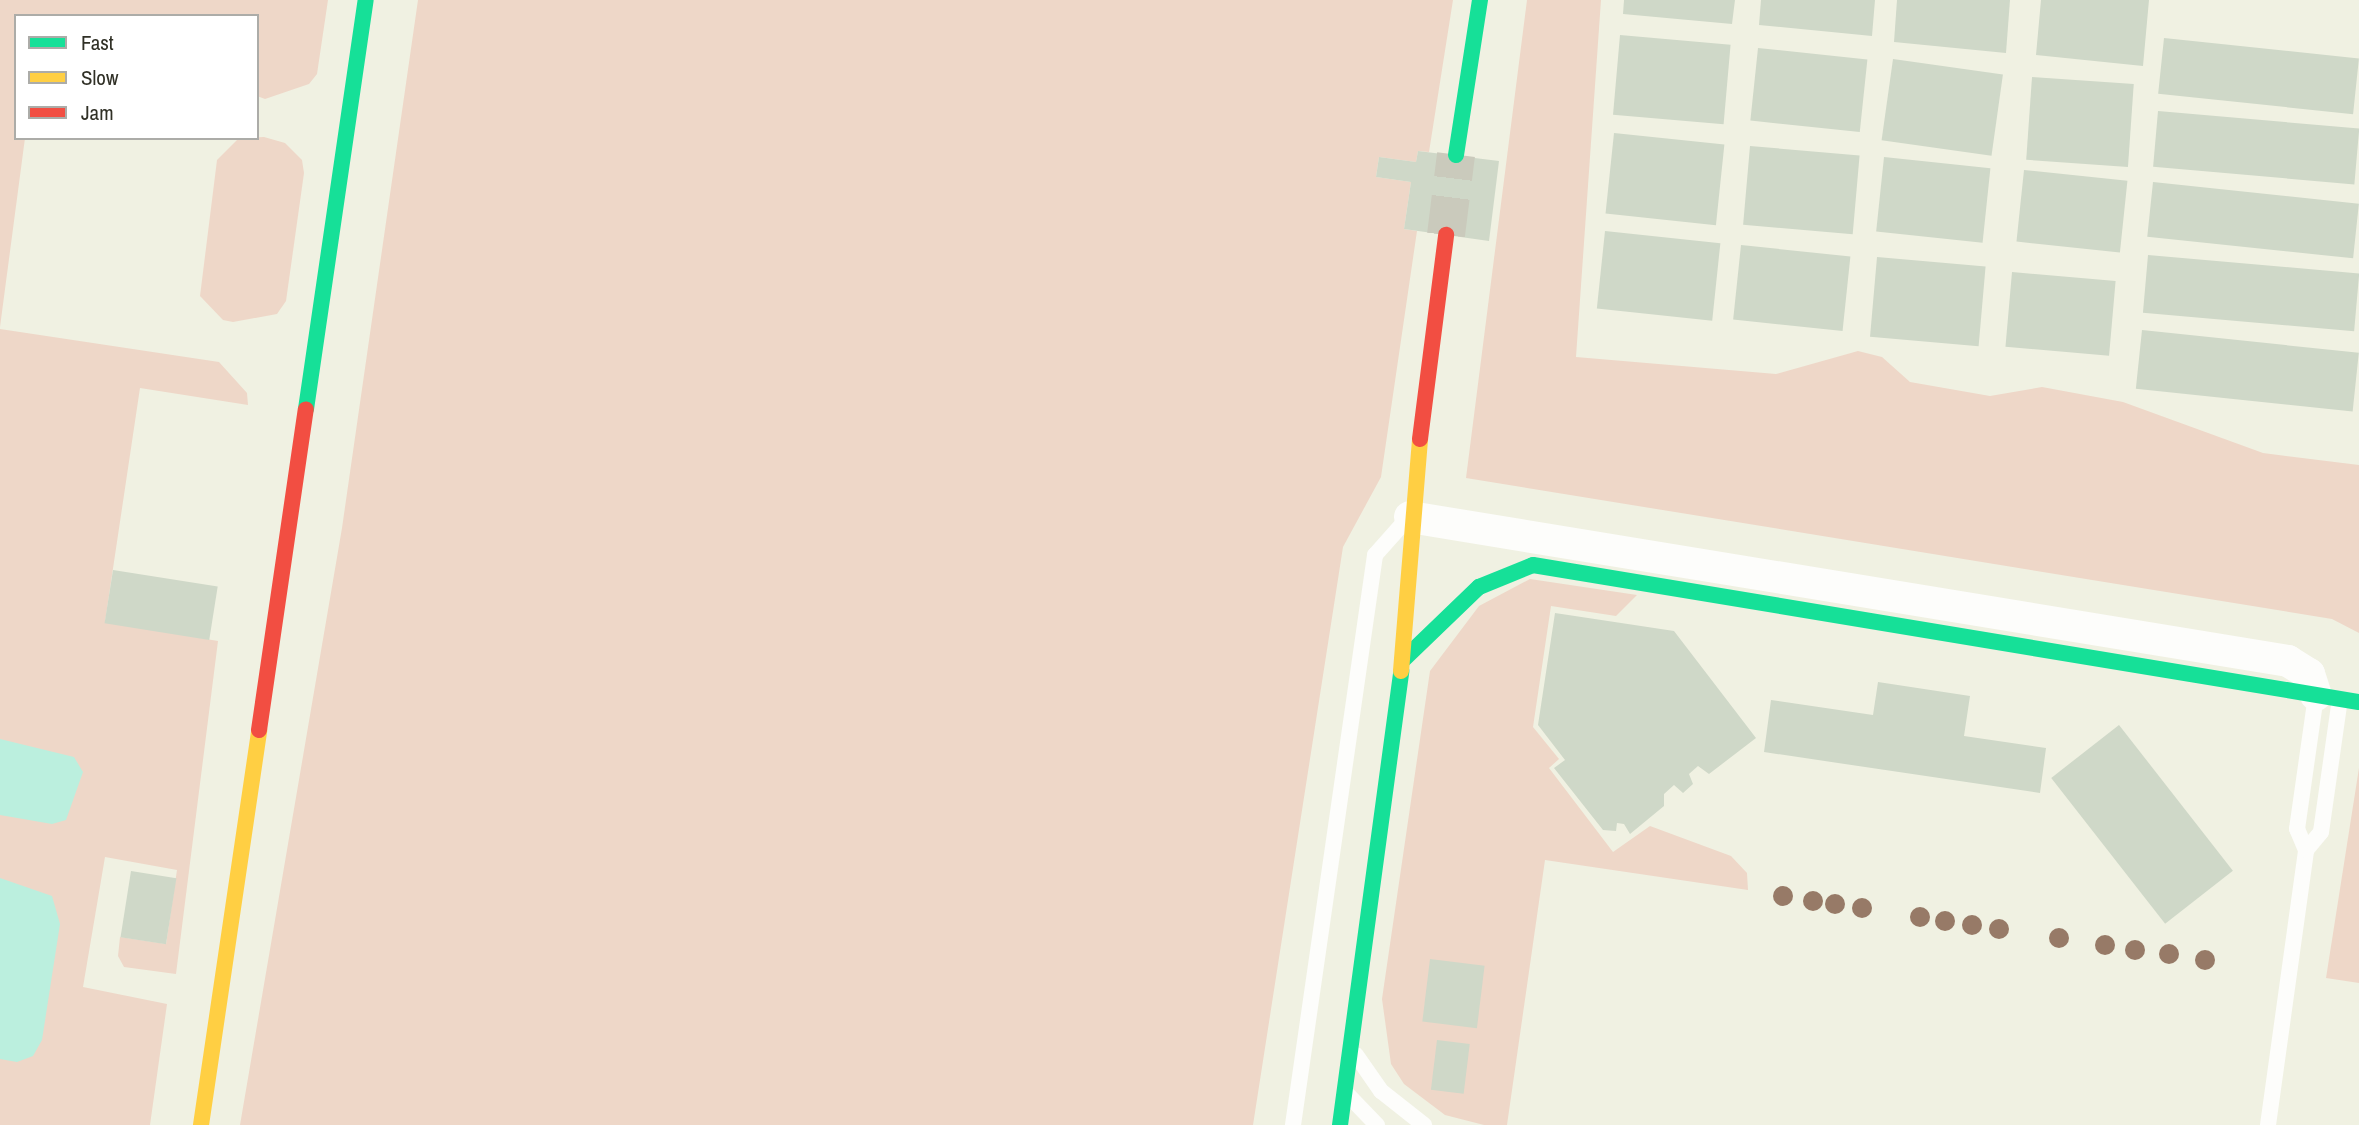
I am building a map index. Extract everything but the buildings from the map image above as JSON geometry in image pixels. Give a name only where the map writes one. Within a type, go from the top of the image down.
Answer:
[{"type":"street","points":[[201,1125],[366,0]]},
{"type":"street","points":[[1456,155],[1480,0]]},
{"type":"street","points":[[1340,1125],[1402,661],[1410,517],[1446,235]]},
{"type":"street","points":[[1410,517],[2288,661],[2309,674],[2328,697]]},
{"type":"street","points":[[1402,661],[1479,587],[1533,565],[2359,702]]},
{"type":"lane","points":[[1293,1125],[1375,555],[1392,529],[1410,517]]},
{"type":"lane","points":[[2306,850],[2321,832],[2328,697]]},
{"type":"lane","points":[[2268,1125],[2306,850],[2297,828],[2328,697]]},
{"type":"lane","points":[[1351,1047],[1381,1091],[1424,1125]]},
{"type":"lane","points":[[1345,1090],[1377,1125]]},
{"type":"shaded area","points":[[0,0],[328,0],[317,74],[309,84],[265,99],[259,97],[259,14],[14,14],[14,140],[25,140],[0,327]]},
{"type":"shaded area","points":[[418,0],[1453,0],[1429,152],[1418,151],[1416,162],[1379,157],[1376,177],[1411,182],[1404,229],[1417,231],[1381,477],[1343,547],[1253,1125],[240,1125],[342,528]]},
{"type":"shaded area","points":[[1527,0],[1601,0],[1576,357],[1776,374],[1858,351],[1882,357],[1910,382],[1990,396],[2042,387],[2123,402],[2263,453],[2359,465],[2359,633],[2332,619],[1466,478]]},
{"type":"shaded area","points":[[259,137],[285,143],[302,160],[304,173],[286,301],[277,314],[233,322],[223,320],[200,296],[217,160],[237,140],[259,140]]},
{"type":"shaded area","points":[[0,329],[219,362],[247,393],[248,405],[140,388],[105,622],[218,641],[176,974],[124,967],[118,956],[120,937],[166,944],[177,870],[105,857],[83,987],[167,1004],[150,1125],[0,1125]]},
{"type":"shaded area","points":[[1530,579],[1637,595],[1616,616],[1551,606],[1533,727],[1559,759],[1549,768],[1613,852],[1650,826],[1731,856],[1747,873],[1748,890],[1545,860],[1507,1125],[1484,1125],[1445,1115],[1404,1084],[1391,1064],[1382,999],[1430,671],[1479,606]]},
{"type":"shaded area","points":[[2359,768],[2359,983],[2326,978]]},
{"type":"water","points":[[0,739],[74,757],[83,772],[66,820],[52,824],[0,815]]},
{"type":"water","points":[[0,878],[52,896],[60,924],[42,1040],[33,1056],[17,1062],[0,1059]]},
{"type":"tunnel","points":[[1446,235],[1456,155]]},
{"type":"traffic: fast","points":[[306,409],[366,0]]},
{"type":"traffic: fast","points":[[1456,155],[1480,0]]},
{"type":"traffic: fast","points":[[1402,661],[1479,587],[1533,565],[2359,702]]},
{"type":"traffic: fast","points":[[1340,1125],[1401,671]]},
{"type":"traffic: slow","points":[[1401,671],[1420,439]]},
{"type":"traffic: slow","points":[[201,1125],[259,730]]},
{"type":"traffic: jam","points":[[1420,439],[1446,235]]},
{"type":"traffic: jam","points":[[259,730],[306,409]]}]
